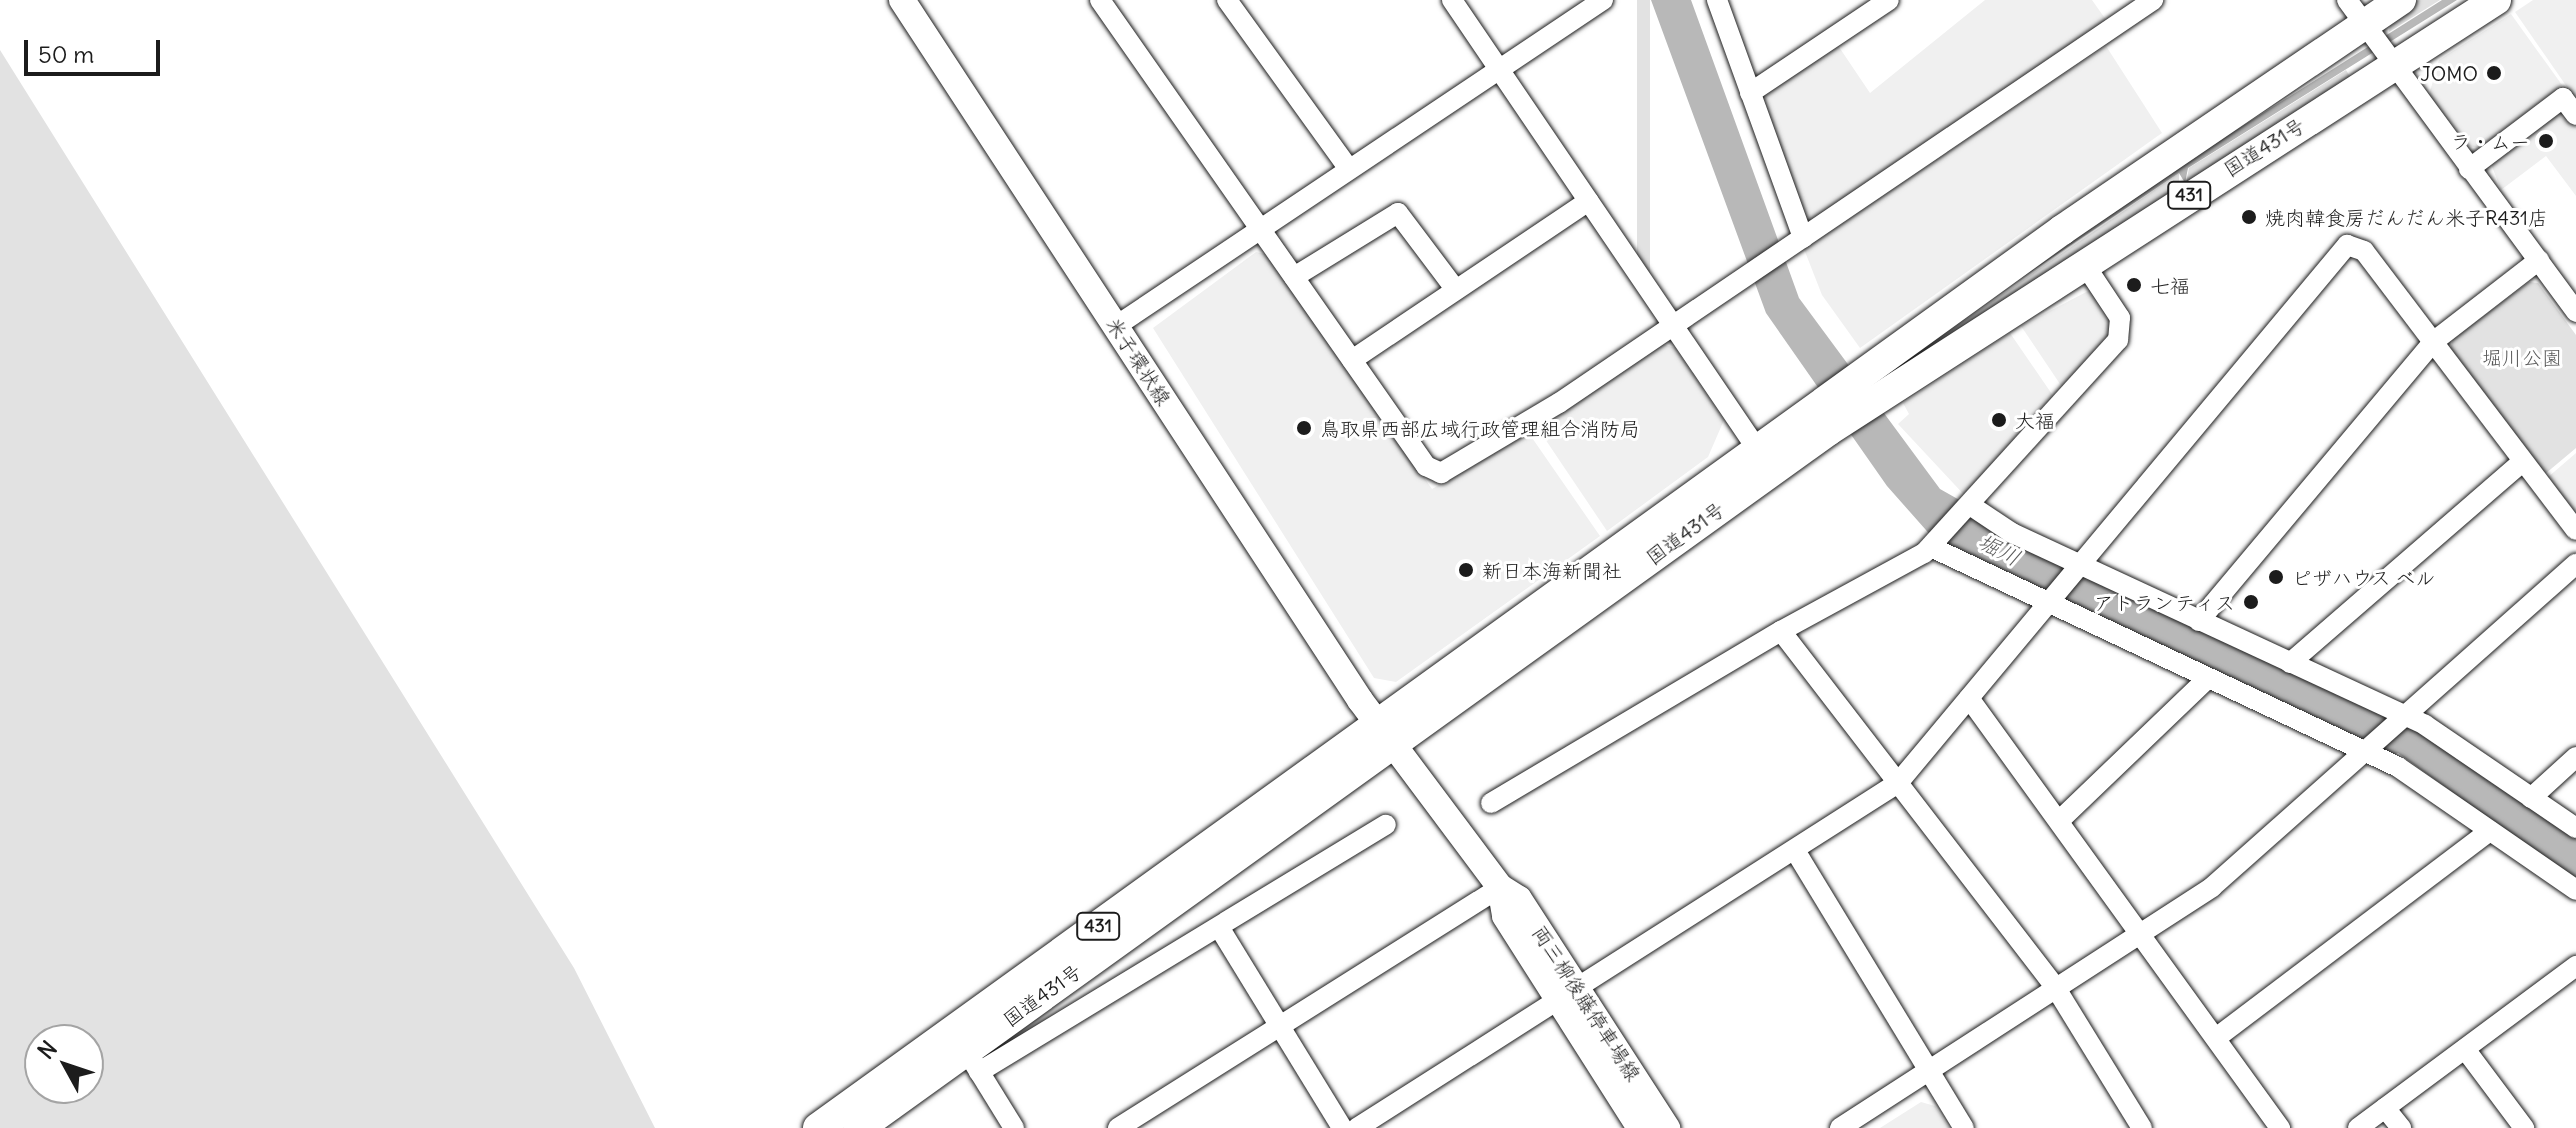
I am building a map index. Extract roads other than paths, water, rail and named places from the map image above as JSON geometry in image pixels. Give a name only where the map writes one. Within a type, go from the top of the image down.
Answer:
[{"type":"highway","name":"国道431号","points":[[818,1128],[1385,733],[1876,381],[2359,19],[2401,0]]},
{"type":"highway","name":"国道431号","points":[[1876,381],[2083,262],[2389,63],[2496,0]]},
{"type":"highway","name":"国道431号","points":[[868,1125],[972,1062],[1385,733],[1757,449],[1820,420]]},
{"type":"main road","name":"米子環状線","points":[[902,0],[1385,733]]},
{"type":"main road","name":"両三柳後藤停車場線","points":[[1385,733],[1500,887],[1505,916],[1667,1128]]},
{"type":"main road","name":"両三柳後藤停車場線","points":[[1568,995],[1640,1128]]},
{"type":"street","points":[[1100,0],[1426,466],[1441,473],[1672,328],[2153,0]]},
{"type":"street","points":[[1227,0],[1349,169]]},
{"type":"street","points":[[1452,0],[1757,449]]},
{"type":"street","points":[[1116,326],[1603,0]]},
{"type":"street","points":[[1717,0],[1750,93],[1796,243]]},
{"type":"street","points":[[1750,93],[1889,0]]},
{"type":"street","points":[[2359,19],[2576,312]]},
{"type":"street","points":[[2469,169],[2563,98],[2576,115]]},
{"type":"street","points":[[1352,360],[1589,201]]},
{"type":"street","points":[[1294,277],[1398,213],[1456,290]]},
{"type":"street","points":[[1357,1128],[1796,852],[1898,783],[2078,563],[2347,245],[2359,245],[2576,530]]},
{"type":"street","points":[[2199,621],[2433,342],[2539,260]]},
{"type":"street","points":[[1491,803],[1933,545],[1972,508],[2121,335],[2120,318],[2083,262]]},
{"type":"street","points":[[2290,663],[2523,461]]},
{"type":"street","points":[[1972,508],[2078,563],[2407,717],[2576,828]]},
{"type":"street","points":[[1933,545],[2044,604],[2398,767],[2576,890]]},
{"type":"street","points":[[1840,1128],[2212,887],[2576,564]]},
{"type":"street","points":[[1781,631],[2057,990],[2142,1128]]},
{"type":"street","points":[[2060,820],[2207,679]]},
{"type":"street","points":[[1969,698],[2144,932],[2280,1128]]},
{"type":"street","points":[[2531,798],[2576,757]]},
{"type":"street","points":[[1014,1128],[972,1062],[1219,927],[1386,825]]},
{"type":"street","points":[[2216,1038],[2490,831]]},
{"type":"street","points":[[1796,852],[1964,1128]]},
{"type":"street","points":[[1118,1128],[1500,887]]},
{"type":"street","points":[[1219,927],[1342,1128]]},
{"type":"street","points":[[2358,1128],[2576,966]]},
{"type":"street","points":[[2465,1049],[2524,1128]]},
{"type":"street","points":[[2385,1108],[2401,1128]]},
{"type":"water","name":"堀川","points":[[1651,0],[1691,0],[1799,298],[1940,489],[2147,606],[2420,729],[2576,836],[2576,881],[2398,753],[2388,757],[1941,547],[1887,486],[1766,313]]},
{"type":"water","points":[[2442,0],[2457,0],[2188,168],[2185,183],[2179,173],[1975,309],[2200,153]]},
{"type":"place","name":"JOMO","points":[[2494,73]]},
{"type":"place","name":"ラ・ムー","points":[[2546,141]]},
{"type":"place","name":"焼肉韓食房だんだん米子R431店","points":[[2249,217]]},
{"type":"place","name":"七福","points":[[2134,285]]},
{"type":"place","name":"大福","points":[[1999,420]]},
{"type":"place","name":"鳥取県西部広域行政管理組合消防局","points":[[1304,428]]},
{"type":"place","name":"新日本海新聞社","points":[[1466,570]]},
{"type":"place","name":"ピザハウス ベル","points":[[2276,577]]},
{"type":"place","name":"アトランティス","points":[[2251,602]]},
{"type":"park label","name":"堀川公園","points":[[2522,357]]}]
